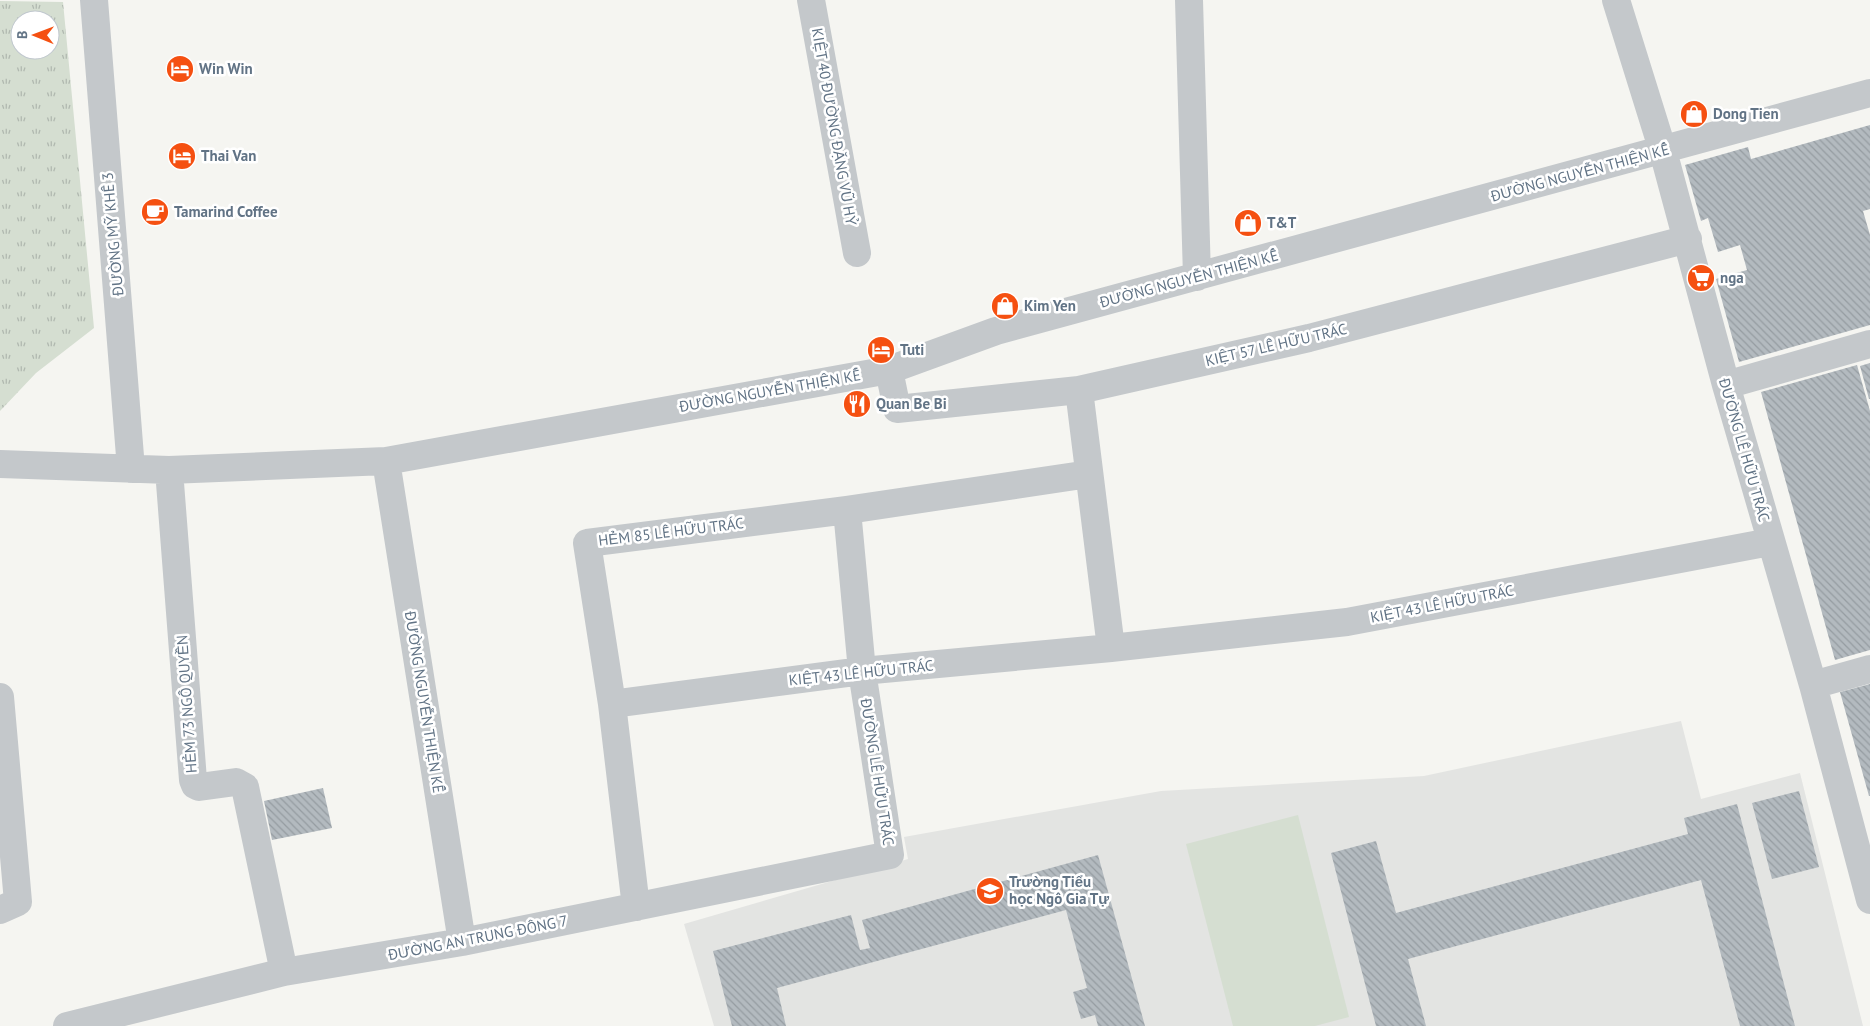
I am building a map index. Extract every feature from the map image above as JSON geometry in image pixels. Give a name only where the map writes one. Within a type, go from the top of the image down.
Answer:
[{"type":"street","name":"ĐƯỜNG MỸ KHÊ 3","points":[[94,0],[131,469]]},
{"type":"street","name":"KIỆT 40 ĐƯỜNG ĐẶNG VŨ HỶ","points":[[811,0],[857,253]]},
{"type":"street","points":[[1189,0],[1197,277]]},
{"type":"street","name":"ĐƯỜNG LÊ HỮU TRÁC","points":[[1616,0],[1688,239],[1726,385],[1813,685],[1870,900]]},
{"type":"street","name":"ĐƯỜNG NGUYỄN THIỆN KẾ","points":[[0,464],[169,470],[386,462],[888,370],[996,331],[1663,151],[1870,93]]},
{"type":"street","name":"KIỆT 57 LÊ HỮU TRÁC","points":[[888,370],[897,409],[1079,390],[1309,338],[1688,239]]},
{"type":"street","points":[[1726,385],[1870,344]]},
{"type":"street","points":[[1079,390],[1111,648]]},
{"type":"street","name":"ĐƯỜNG NGUYỄN THIỆN KẾ","points":[[386,462],[462,942]]},
{"type":"street","name":"HẺM 73 NGÔ QUYỀN","points":[[169,470],[193,780],[195,785],[199,787],[236,782],[245,787],[284,972]]},
{"type":"street","name":"HẺM 85 LÊ HỮU TRÁC","points":[[636,907],[612,704],[587,543],[846,510],[1089,474]]},
{"type":"street","name":"ĐƯỜNG LÊ HỮU TRÁC","points":[[846,510],[862,671],[890,854]]},
{"type":"street","name":"KIỆT 43 LÊ HỮU TRÁC","points":[[612,704],[862,671],[1111,648],[1347,622],[1770,542]]},
{"type":"street","points":[[1813,685],[1870,669]]},
{"type":"street","points":[[0,697],[18,902],[0,910]]},
{"type":"street","name":"ĐƯỜNG AN TRUNG ĐÔNG 7","points":[[67,1026],[284,972],[462,942],[890,854]]},
{"type":"shaded area","points":[[1681,721],[1701,799],[1800,773],[1863,1026],[714,1026],[684,924],[908,859],[904,837],[1161,791],[1424,776]]},
{"type":"green space","points":[[0,1],[63,2],[94,328],[36,373],[0,411]]},
{"type":"green space","points":[[1298,815],[1349,1017],[1315,1026],[1233,1026],[1186,844]]},
{"type":"building","points":[[1870,125],[1870,209],[1863,211],[1870,235],[1870,325],[1739,362],[1716,279],[1747,270],[1740,245],[1718,252],[1708,218],[1701,221],[1685,165],[1748,147],[1751,159]]},
{"type":"building","points":[[1870,363],[1870,399],[1869,399],[1860,366]]},
{"type":"building","points":[[1857,365],[1870,411],[1870,650],[1835,660],[1761,392]]},
{"type":"building","points":[[1870,684],[1870,796],[1869,796],[1840,692]]},
{"type":"building","points":[[323,788],[332,828],[272,840],[264,801]]},
{"type":"building","points":[[1799,791],[1819,867],[1772,879],[1752,803]]},
{"type":"building","points":[[1737,804],[1795,1026],[1740,1026],[1701,880],[1408,959],[1426,1026],[1376,1026],[1331,853],[1376,841],[1396,913],[1688,834],[1684,818]]},
{"type":"building","points":[[1098,855],[1145,1026],[1098,1026],[1095,1015],[1081,1019],[1073,992],[1087,988],[1066,910],[777,988],[786,1026],[732,1026],[713,951],[851,915],[860,950],[870,948],[862,920]]},
{"type":"place","name":"Win Win","points":[[180,69]]},
{"type":"place","name":"Dong Tien","points":[[1694,114]]},
{"type":"place","name":"Thai Van","points":[[182,156]]},
{"type":"place","name":"Tamarind Coffee","points":[[155,212]]},
{"type":"place","name":"T&T","points":[[1248,223]]},
{"type":"place","name":"nga","points":[[1701,278]]},
{"type":"place","name":"Kim Yen","points":[[1005,306]]},
{"type":"place","name":"Tuti","points":[[881,350]]},
{"type":"place","name":"Quan Be Bi","points":[[857,404]]},
{"type":"place","name":"Trường Tiểu học Ngô Gia Tự","points":[[990,891]]}]
